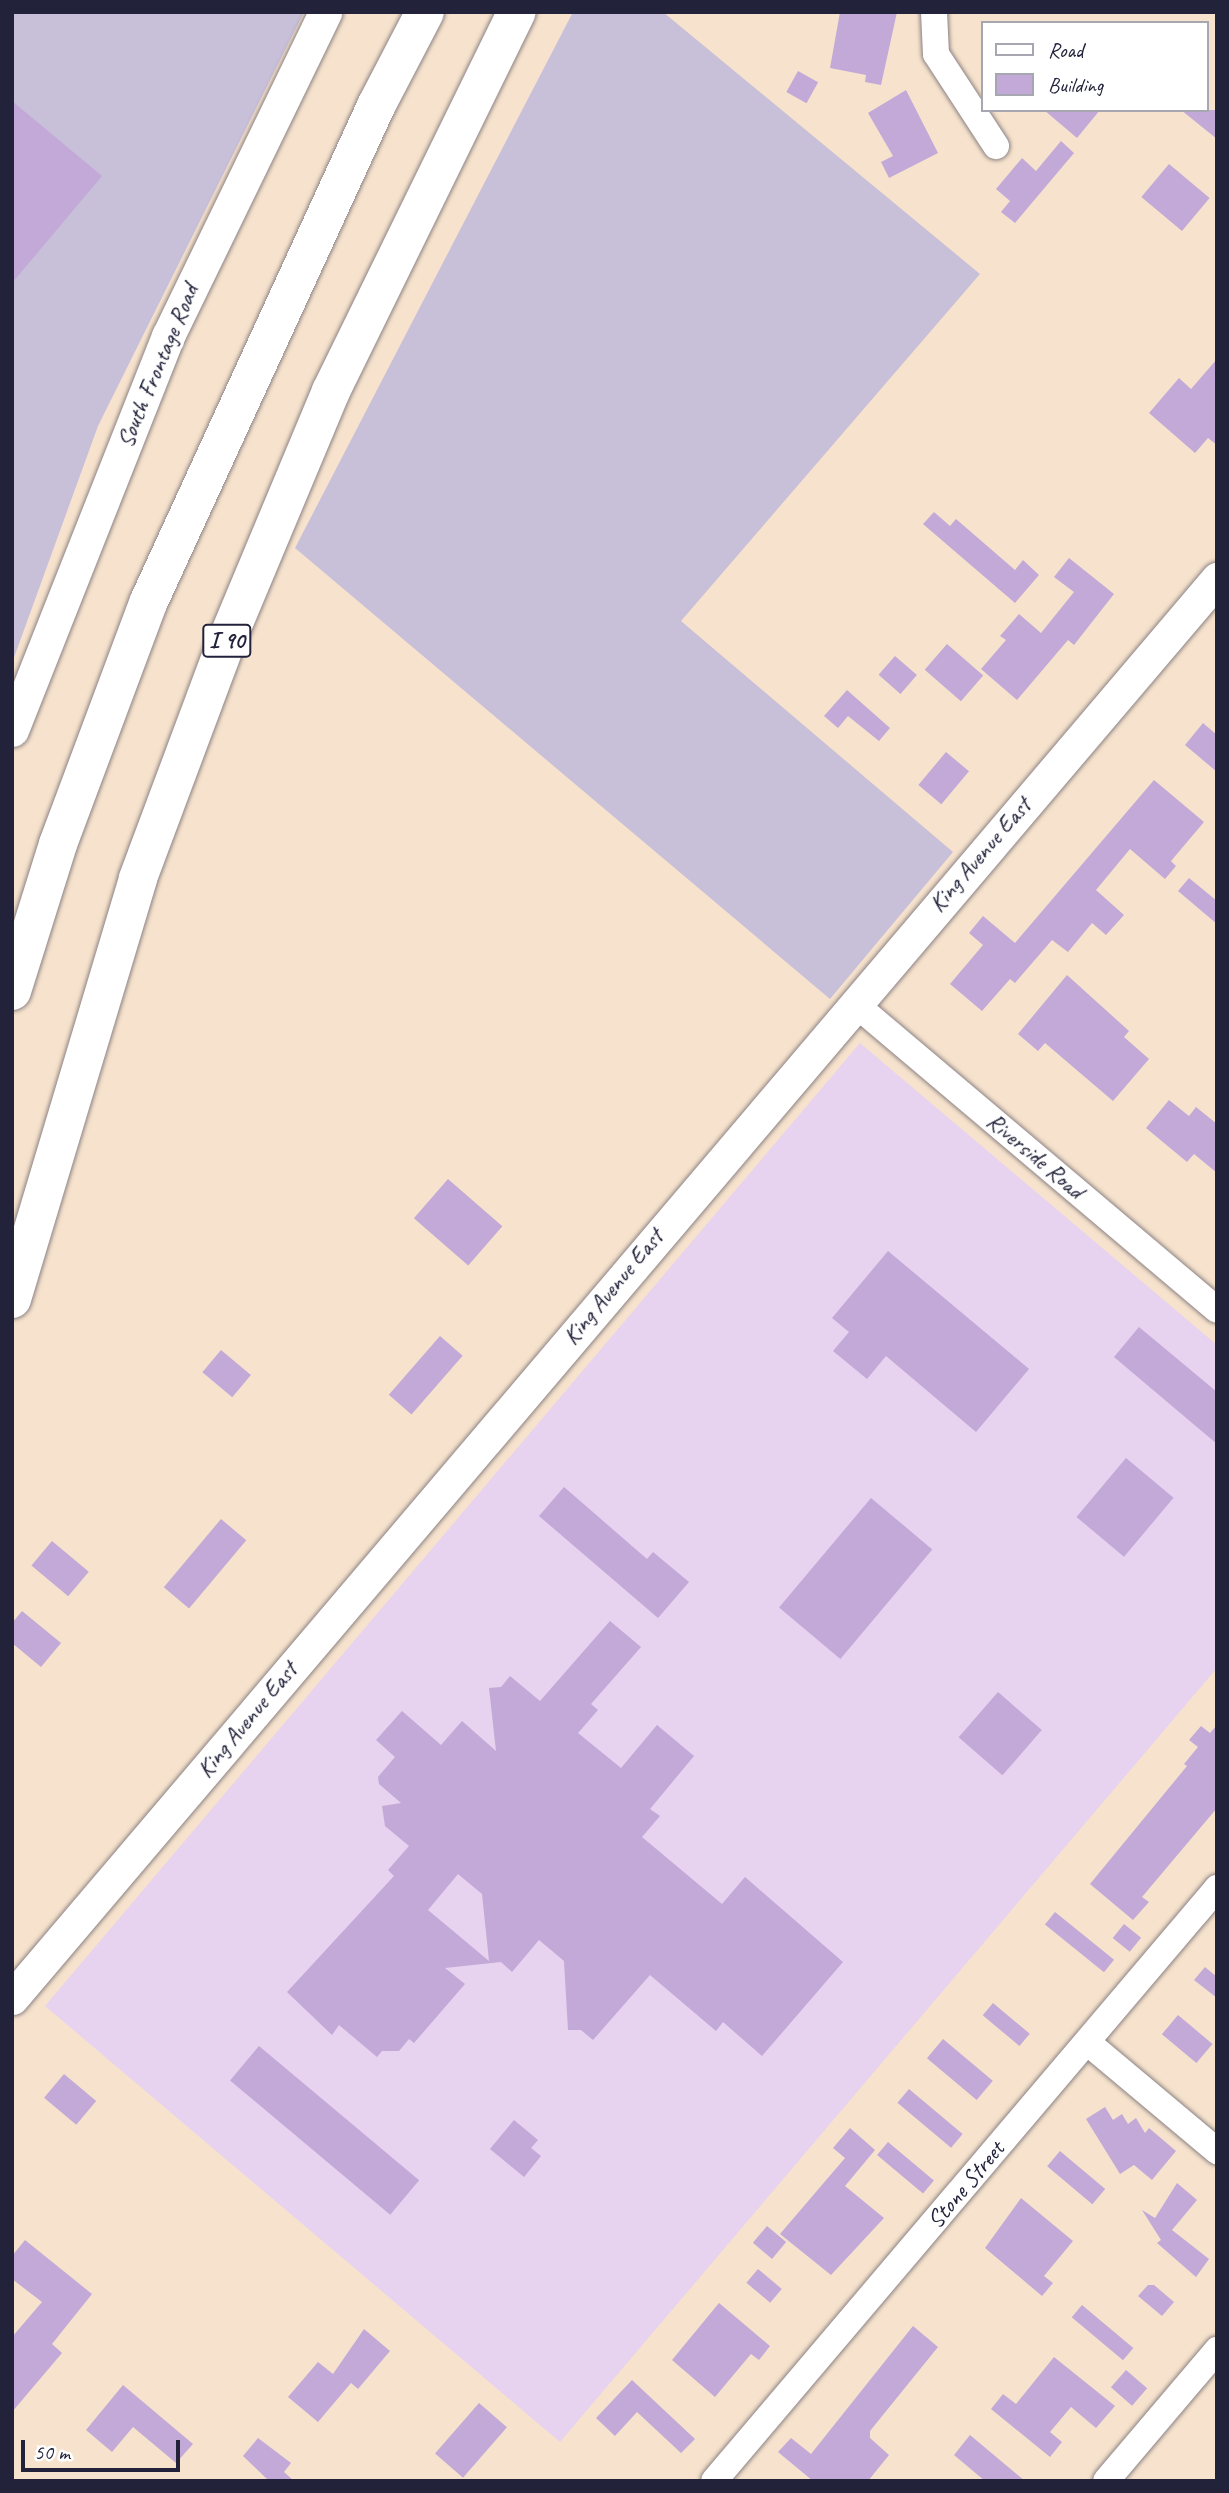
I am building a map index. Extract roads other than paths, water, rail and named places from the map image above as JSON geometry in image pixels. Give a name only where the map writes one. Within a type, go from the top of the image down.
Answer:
[{"type":"highway","points":[[12,990],[58,844],[149,601],[376,106],[425,12]]},
{"type":"highway","name":"I 90","points":[[12,1299],[138,878],[229,635],[331,391],[517,12]]},
{"type":"main road","name":"South Frontage Road","points":[[12,730],[168,336],[325,12]]},
{"type":"main road","name":"King Avenue East","points":[[12,1998],[854,1003],[1217,579]]},
{"type":"street","points":[[934,12],[936,54],[996,146]]},
{"type":"street","name":"Riverside Road","points":[[854,1003],[1217,1310]]},
{"type":"street","name":"Stone Street","points":[[714,2481],[1217,1888]]},
{"type":"street","points":[[1087,2042],[1217,2151]]},
{"type":"street","points":[[1106,2481],[1217,2350]]}]
